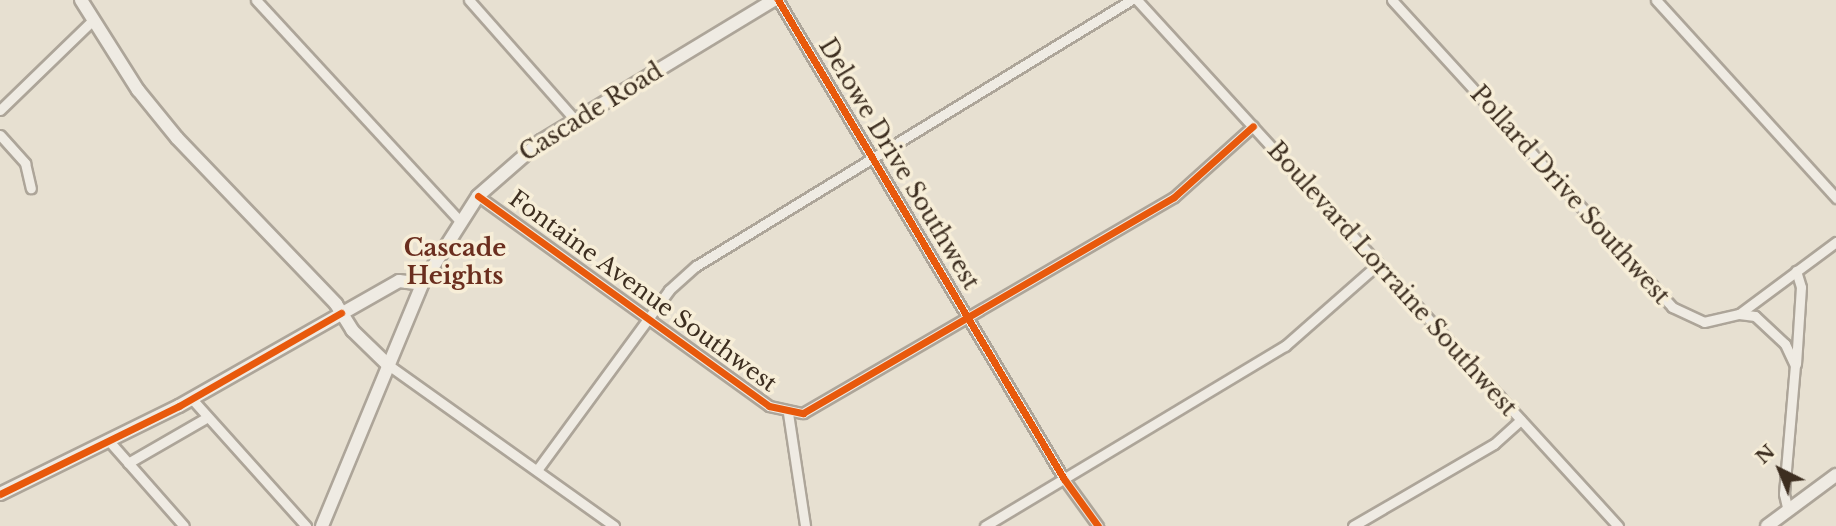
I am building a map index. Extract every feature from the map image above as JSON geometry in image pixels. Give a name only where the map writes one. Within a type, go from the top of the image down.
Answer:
[{"type":"street","points":[[81,0],[138,90],[177,138],[387,364],[614,526]]},
{"type":"street","points":[[256,0],[458,220]]},
{"type":"street","points":[[470,0],[575,120]]},
{"type":"street","name":"Cascade Road","points":[[322,526],[422,284],[458,220],[478,196],[520,156],[575,120],[776,0]]},
{"type":"street","name":"Delowe Drive Southwest","points":[[776,0],[1064,479],[1098,526]]},
{"type":"street","points":[[537,470],[669,290],[696,266],[1132,0]]},
{"type":"street","name":"Boulevard Lorraine Southwest","points":[[1137,0],[1618,526]]},
{"type":"street","name":"Pollard Drive Southwest","points":[[1392,0],[1671,307],[1704,322],[1739,314]]},
{"type":"street","points":[[1656,0],[1836,198]]},
{"type":"street","points":[[0,110],[93,20]]},
{"type":"street","points":[[788,413],[817,408],[1174,197],[1253,126]]},
{"type":"street","points":[[0,135],[25,163],[32,188]]},
{"type":"street","name":"Fontaine Avenue Southwest","points":[[478,196],[769,406],[788,413],[805,526]]},
{"type":"street","points":[[1739,314],[1836,242]]},
{"type":"street","points":[[985,526],[1285,346],[1378,264]]},
{"type":"street","points":[[1788,510],[1784,494],[1801,287],[1797,271]]},
{"type":"street","points":[[0,495],[192,399],[399,281],[422,284]]},
{"type":"street","points":[[1739,314],[1755,316],[1771,328],[1796,365]]},
{"type":"street","points":[[192,399],[206,418],[306,526]]},
{"type":"street","points":[[128,463],[206,418]]},
{"type":"street","points":[[1353,526],[1494,444],[1521,420]]},
{"type":"street","points":[[109,441],[184,526]]},
{"type":"street","points":[[1767,526],[1836,475]]},
{"type":"cycle path","points":[[778,0],[1064,479],[1098,526]]},
{"type":"cycle path","points":[[478,196],[769,406],[803,413],[1174,197],[1253,126]]},
{"type":"cycle path","points":[[0,494],[179,406],[341,313]]},
{"type":"district","name":"Cascade Heights","points":[[455,262]]}]
